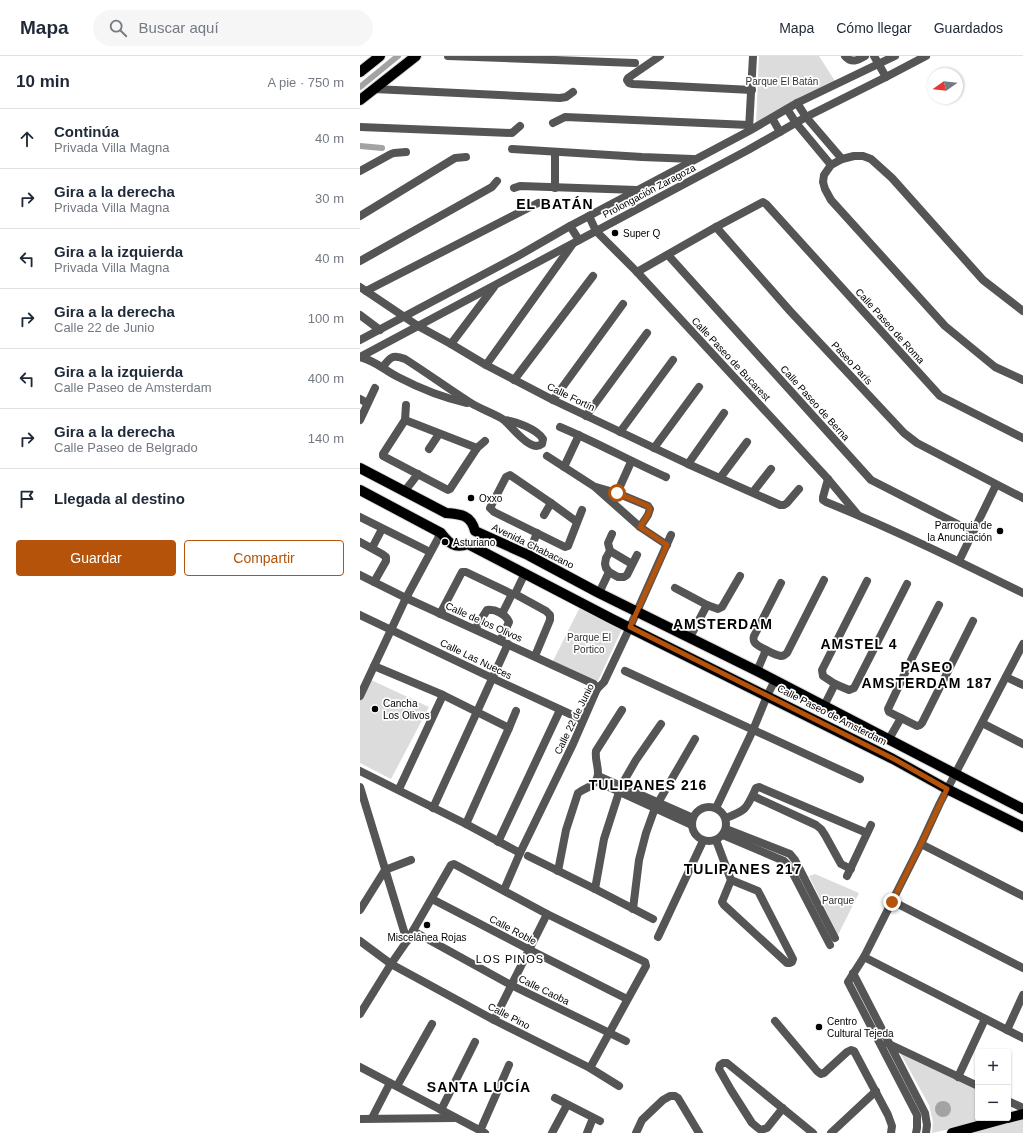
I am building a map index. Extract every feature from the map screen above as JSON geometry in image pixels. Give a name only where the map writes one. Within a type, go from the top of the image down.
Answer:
[{"type":"main road","points":[[399,68],[403,56]]},
{"type":"main road","points":[[360,100],[416,56]]},
{"type":"main road","points":[[360,72],[374,58]]},
{"type":"main road","name":"Avenida Chabacano","points":[[360,468],[446,514],[458,514],[465,516],[470,520],[475,531],[528,555],[637,610]]},
{"type":"main road","points":[[360,490],[441,532],[448,542],[453,544],[460,546],[468,544],[475,531]]},
{"type":"main road","points":[[468,544],[630,627]]},
{"type":"main road","points":[[612,618],[620,602]]},
{"type":"main road","name":"Calle Paseo de Amsterdam","points":[[637,610],[1023,809]]},
{"type":"main road","name":"Calle Paseo de Amsterdam","points":[[630,627],[894,759],[947,789],[1023,827]]},
{"type":"main road","points":[[1011,1117],[1023,1114]]},
{"type":"main road","points":[[952,1133],[996,1121]]},
{"type":"street","points":[[448,56],[635,63]]},
{"type":"street","points":[[660,56],[628,78],[627,80],[629,83],[752,90]]},
{"type":"street","points":[[552,123],[565,117],[749,128],[753,56]]},
{"type":"street","points":[[845,56],[853,61],[866,56]]},
{"type":"street","points":[[874,56],[886,78]]},
{"type":"street","name":"Prolongación Zaragoza","points":[[360,340],[518,256],[749,128],[772,118],[798,103],[895,56]]},
{"type":"street","name":"Prolongación Zaragoza","points":[[360,357],[806,117],[886,78],[926,56]]},
{"type":"street","points":[[374,89],[560,98],[566,97],[573,92]]},
{"type":"street","points":[[798,103],[806,117],[842,159]]},
{"type":"street","points":[[787,109],[796,123],[831,165]]},
{"type":"street","points":[[772,118],[780,132]]},
{"type":"street","points":[[360,127],[512,133],[520,126]]},
{"type":"street","points":[[806,135],[816,128]]},
{"type":"street","points":[[512,149],[695,159]]},
{"type":"street","points":[[360,171],[391,154],[406,152]]},
{"type":"street","points":[[554,188],[555,152]]},
{"type":"street","points":[[1023,311],[984,280],[892,178],[871,160],[863,156],[854,156],[842,159],[831,165],[824,175],[824,182],[827,194],[838,208],[945,326],[995,367],[1023,380]]},
{"type":"street","points":[[360,216],[454,158],[466,157]]},
{"type":"street","points":[[360,261],[492,187],[497,181]]},
{"type":"street","points":[[514,188],[520,186],[638,190]]},
{"type":"street","name":"Calle Paseo de Roma","points":[[716,227],[763,202],[766,204],[940,396],[1023,438]]},
{"type":"street","points":[[363,289],[538,203]]},
{"type":"street","name":"Calle Paseo de Bucarest","points":[[589,216],[596,231],[637,272],[828,479],[858,515]]},
{"type":"street","points":[[486,365],[576,242],[570,226]]},
{"type":"street","points":[[637,272],[716,227]]},
{"type":"street","name":"Paseo París","points":[[716,227],[790,311],[904,433],[917,443],[1023,498]]},
{"type":"street","name":"Calle Paseo de Berna","points":[[668,255],[870,480],[973,532]]},
{"type":"street","points":[[518,256],[525,269]]},
{"type":"street","points":[[514,380],[593,276]]},
{"type":"street","points":[[451,344],[496,284]]},
{"type":"street","name":"Calle Fortín","points":[[363,289],[418,326],[486,365],[553,400],[688,464],[780,505],[784,505],[799,489]]},
{"type":"street","points":[[553,400],[623,304]]},
{"type":"street","points":[[360,315],[380,330]]},
{"type":"street","points":[[586,416],[647,333]]},
{"type":"street","points":[[383,367],[387,361],[394,356],[405,359],[472,404],[504,420]]},
{"type":"street","points":[[360,357],[366,358],[398,377],[421,387],[456,400],[472,404]]},
{"type":"street","points":[[620,432],[673,360]]},
{"type":"street","points":[[654,448],[699,387]]},
{"type":"street","points":[[360,420],[364,401],[375,388]]},
{"type":"street","points":[[406,405],[405,420],[383,454],[384,456],[448,490],[477,448],[485,441]]},
{"type":"street","points":[[688,464],[724,413]]},
{"type":"street","points":[[405,420],[477,448]]},
{"type":"street","points":[[560,428],[579,435],[631,462],[666,477]]},
{"type":"street","points":[[429,449],[439,434]]},
{"type":"street","points":[[564,467],[579,435]]},
{"type":"street","points":[[720,478],[747,442]]},
{"type":"street","points":[[546,456],[595,486],[640,527],[667,545]]},
{"type":"street","points":[[617,493],[631,462]]},
{"type":"street","points":[[753,492],[771,469]]},
{"type":"street","points":[[404,492],[418,474]]},
{"type":"street","points":[[577,522],[510,475],[507,475],[491,506],[491,509],[563,547],[568,546],[582,510]]},
{"type":"street","points":[[828,479],[823,494],[823,500],[826,502],[959,561],[1023,593]]},
{"type":"street","points":[[959,561],[996,485]]},
{"type":"street","points":[[595,486],[617,493],[648,506],[650,509],[648,515],[640,527]]},
{"type":"street","points":[[544,515],[551,503]]},
{"type":"street","points":[[360,517],[430,552]]},
{"type":"street","points":[[372,548],[382,529]]},
{"type":"street","points":[[360,696],[406,598],[441,532]]},
{"type":"street","points":[[528,555],[537,533]]},
{"type":"street","points":[[612,534],[608,543],[610,551],[606,558],[605,564],[608,570],[618,577],[624,577],[627,575],[637,555]]},
{"type":"street","name":"Calle 22 de Junio","points":[[504,890],[524,855],[597,689],[604,682],[671,535]]},
{"type":"street","points":[[360,542],[386,557],[386,561],[374,582]]},
{"type":"street","points":[[610,551],[632,564]]},
{"type":"street","points":[[599,592],[608,570]]},
{"type":"street","points":[[440,614],[462,572],[466,572],[513,594],[546,611],[550,615],[550,620],[535,656]]},
{"type":"street","points":[[502,614],[525,573]]},
{"type":"street","name":"Calle de los Olivos","points":[[360,575],[440,614],[594,684],[597,689]]},
{"type":"street","points":[[675,588],[707,605],[718,609],[722,607],[740,576]]},
{"type":"street","points":[[781,583],[754,636],[754,642],[766,650],[782,656],[787,653],[824,580]]},
{"type":"street","points":[[867,581],[822,670],[823,676],[835,684],[849,690],[854,688],[907,584]]},
{"type":"street","points":[[939,604],[888,709],[889,712],[917,726],[922,722],[973,620]]},
{"type":"street","points":[[690,637],[707,605]]},
{"type":"street","points":[[433,808],[492,678],[504,642],[509,622],[508,618],[491,610],[485,611],[475,629]]},
{"type":"street","name":"Calle Las Nueces","points":[[360,615],[583,720]]},
{"type":"street","points":[[926,1133],[927,1125],[925,1113],[848,982],[864,957],[947,789],[1023,644]]},
{"type":"street","points":[[757,671],[766,650]]},
{"type":"street","points":[[374,666],[443,695],[509,728]]},
{"type":"street","points":[[626,671],[860,779]]},
{"type":"street","points":[[1006,677],[1023,685]]},
{"type":"street","points":[[716,808],[775,680]]},
{"type":"street","points":[[824,706],[835,684]]},
{"type":"street","points":[[399,789],[443,695]]},
{"type":"street","points":[[498,842],[560,710]]},
{"type":"street","points":[[558,871],[566,830],[578,792],[588,788],[597,779],[598,768],[596,751],[622,710]]},
{"type":"street","points":[[466,824],[516,711]]},
{"type":"street","points":[[889,740],[901,718]]},
{"type":"street","points":[[982,722],[1023,744]]},
{"type":"street","points":[[595,889],[604,839],[620,789],[636,760],[661,724]]},
{"type":"street","points":[[633,909],[639,860],[646,833],[656,805],[695,739]]},
{"type":"street","points":[[360,771],[399,789],[498,842],[653,919]]},
{"type":"street","points":[[597,779],[692,821]]},
{"type":"street","points":[[360,787],[362,803],[407,941]]},
{"type":"street","points":[[726,818],[744,810],[748,806],[756,788],[759,787],[867,833]]},
{"type":"street","points":[[752,796],[816,825],[825,835],[841,864],[849,872],[871,824]]},
{"type":"street","points":[[707,807],[716,808],[720,810],[726,818],[727,822],[725,832],[712,842],[703,841],[694,833],[692,821],[701,809],[707,807]]},
{"type":"street","points":[[725,832],[790,854],[795,860],[835,938]]},
{"type":"street","points":[[725,832],[784,861],[789,866],[830,945]]},
{"type":"street","points":[[716,840],[731,880],[722,902],[787,963],[792,962],[793,959],[758,891],[731,880]]},
{"type":"street","points":[[658,937],[703,841]]},
{"type":"street","points":[[921,844],[1023,896]]},
{"type":"street","points":[[360,910],[385,870],[411,860]]},
{"type":"street","points":[[360,1014],[407,941],[451,865],[453,864],[547,914],[644,961],[646,964],[590,1068]]},
{"type":"street","name":"Calle Roble","points":[[432,899],[627,999]]},
{"type":"street","points":[[892,902],[1023,968]]},
{"type":"street","points":[[494,1020],[547,914]]},
{"type":"street","name":"Calle Caoba","points":[[413,931],[511,985],[626,1041]]},
{"type":"street","name":"Calle Pino","points":[[360,941],[391,964],[494,1020],[590,1068],[619,1086]]},
{"type":"street","points":[[864,957],[1023,1038]]},
{"type":"street","points":[[853,973],[916,1115],[916,1133]]},
{"type":"street","points":[[1007,1030],[1023,995]]},
{"type":"street","points":[[958,1077],[985,1019]]},
{"type":"street","points":[[775,1021],[821,1074],[847,1052],[851,1050],[854,1051],[888,1114],[892,1126],[891,1133]]},
{"type":"street","points":[[372,1118],[432,1024]]},
{"type":"street","points":[[441,1110],[475,1042]]},
{"type":"street","points":[[884,1043],[976,1085]]},
{"type":"street","points":[[783,1108],[766,1128],[761,1130],[758,1128],[752,1123],[731,1090],[719,1069],[720,1065],[727,1063],[783,1108],[814,1133]]},
{"type":"street","points":[[360,1067],[483,1132],[509,1065]]},
{"type":"street","points":[[831,1133],[876,1091]]},
{"type":"street","points":[[636,1133],[642,1120],[667,1098],[675,1096],[678,1098],[699,1133]]},
{"type":"street","points":[[555,1098],[596,1119],[587,1133]]},
{"type":"street","points":[[1011,1102],[1023,1108]]},
{"type":"street","points":[[552,1133],[567,1105]]},
{"type":"street","points":[[360,1118],[456,1118]]},
{"type":"green space","name":"Parque El Batán","points":[[759,56],[819,56],[835,81],[756,125]]},
{"type":"green space","name":"Parque El Portico","points":[[580,607],[622,629],[598,681],[553,661]]},
{"type":"green space","points":[[369,679],[429,707],[391,779],[360,763],[360,699]]},
{"type":"green space","name":"Parque","points":[[815,874],[859,893],[838,935],[809,876]]},
{"type":"green space","points":[[898,1049],[975,1088],[975,1121],[985,1121],[932,1133],[933,1122],[929,1105]]},
{"type":"green space","points":[[1023,1119],[1023,1133],[964,1133]]},
{"type":"shaded area","points":[[940,1101],[946,1101],[951,1106],[949,1115],[946,1117],[940,1117],[935,1112],[935,1106]]},
{"type":"waterway","points":[[360,87],[398,56]]},
{"type":"waterway","points":[[360,146],[382,148]]},
{"type":"place","name":"Super Q","points":[[615,233]]},
{"type":"place","name":"Oxxo","points":[[471,498]]},
{"type":"place","name":"Parroquia de la Anunciación","points":[[1000,531]]},
{"type":"place","name":"Asturiano","points":[[445,542]]},
{"type":"place","name":"Cancha Los Olivos","points":[[375,709]]},
{"type":"place","name":"Miscelánea Rojas","points":[[427,925]]},
{"type":"place","name":"Centro Cultural Tejeda","points":[[819,1027]]},
{"type":"district","name":"EL BATÁN","points":[[555,204]]},
{"type":"district","name":"AMSTERDAM","points":[[723,624]]},
{"type":"district","name":"AMSTEL 4","points":[[859,644]]},
{"type":"district","name":"PASEO AMSTERDAM 187","points":[[927,676]]},
{"type":"district","name":"TULIPANES 216","points":[[648,785]]},
{"type":"district","name":"TULIPANES 217","points":[[743,869]]},
{"type":"district","name":"LOS PINOS","points":[[510,959]]},
{"type":"district","name":"SANTA LUCÍA","points":[[479,1087]]},
{"type":"route","points":[[617,493],[648,506],[650,509],[648,515],[640,527],[667,545],[630,627],[894,759],[947,789],[892,902]]}]
